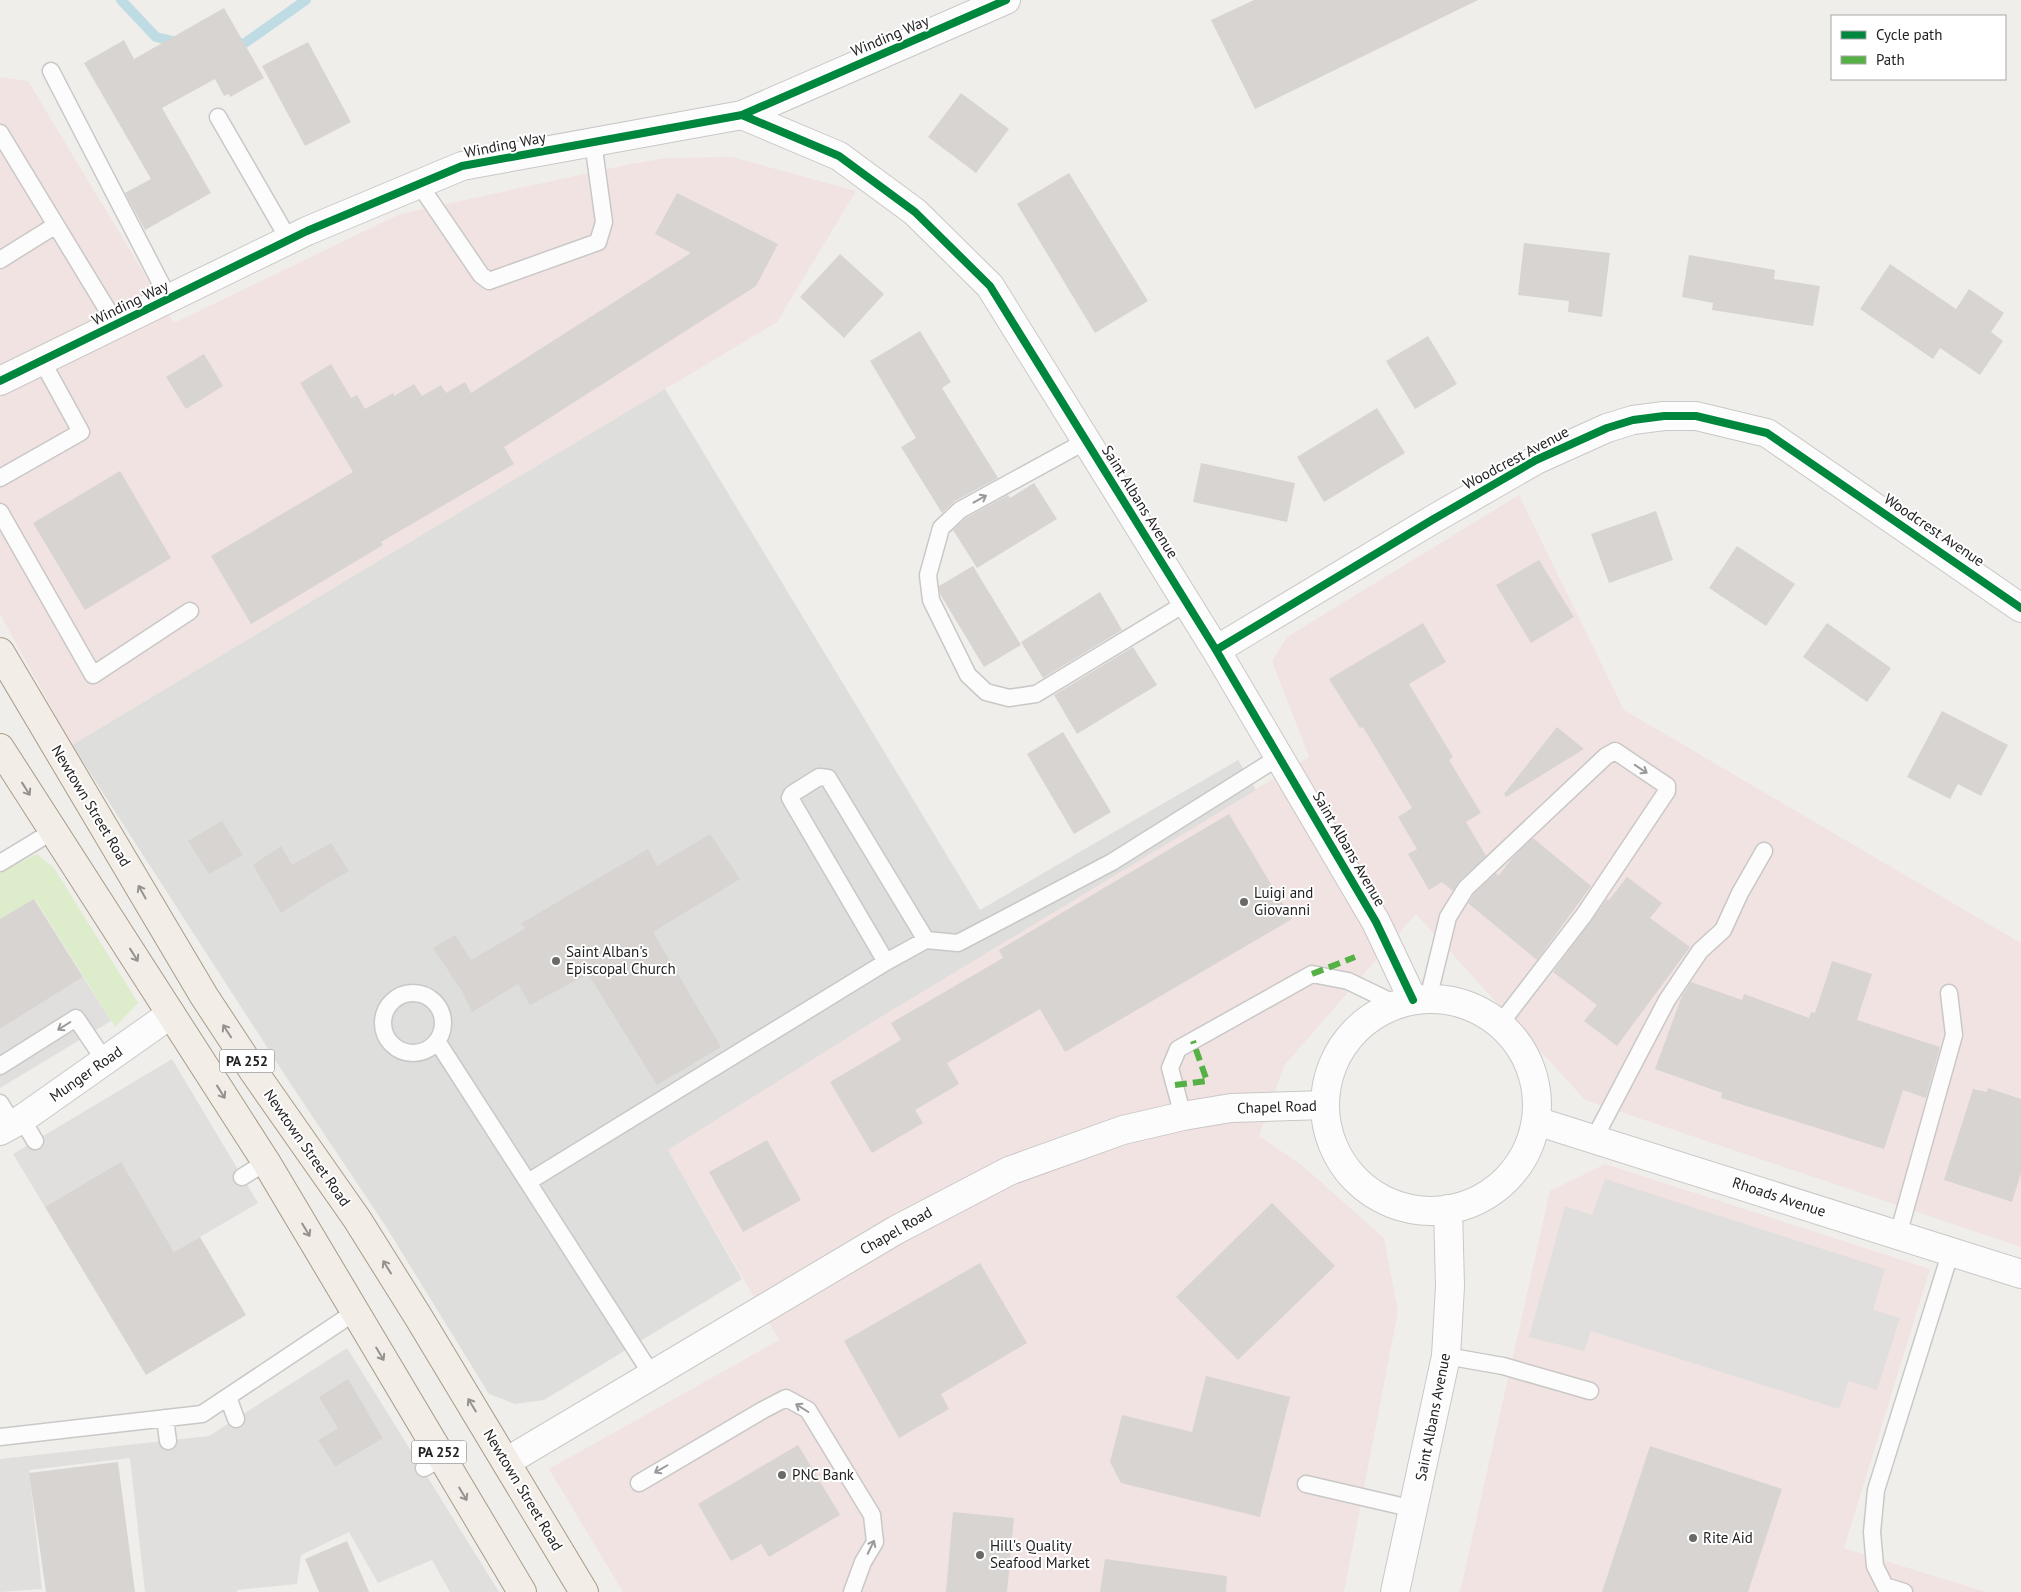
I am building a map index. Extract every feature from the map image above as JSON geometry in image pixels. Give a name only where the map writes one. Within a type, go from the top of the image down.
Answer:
[{"type":"main road","name":"Newtown Street Road","points":[[0,652],[204,996],[254,1072],[357,1219],[584,1592]]},
{"type":"main road","name":"PA 252","points":[[0,748],[266,1162],[355,1312],[433,1463],[522,1592]]},
{"type":"street","name":"Winding Way","points":[[0,381],[290,240],[462,166],[742,115],[1006,0]]},
{"type":"street","name":"Saint Albans Avenue","points":[[742,115],[839,156],[916,212],[990,286],[1216,650],[1376,922],[1413,1001]]},
{"type":"street","name":"Woodcrest Avenue","points":[[1216,650],[1536,460],[1607,428],[1633,420],[1664,416],[1696,416],[1767,433],[2021,608]]},
{"type":"street","points":[[1413,1001],[1459,1002],[1474,1007],[1500,1024],[1519,1046],[1532,1070],[1537,1092],[1536,1121],[1525,1155],[1516,1169],[1503,1183],[1488,1194],[1464,1205],[1448,1209],[1422,1210],[1395,1204],[1382,1198],[1361,1183],[1349,1171],[1338,1154],[1330,1134],[1325,1106],[1329,1076],[1345,1041],[1370,1019],[1413,1001]]},
{"type":"street","name":"Munger Road","points":[[14,1124],[171,1014]]},
{"type":"street","name":"Chapel Road","points":[[506,1462],[896,1230],[1009,1171],[1123,1130],[1183,1116],[1231,1108],[1325,1106]]},
{"type":"street","name":"Rhoads Avenue","points":[[1536,1121],[2021,1274]]},
{"type":"street","name":"Saint Albans Avenue","points":[[1395,1592],[1446,1356],[1450,1286],[1448,1209]]},
{"type":"lane","points":[[51,71],[169,299]]},
{"type":"lane","points":[[218,118],[290,240]]},
{"type":"lane","points":[[0,133],[116,324]]},
{"type":"lane","points":[[419,184],[482,275],[489,281],[598,242],[604,222],[593,142]]},
{"type":"lane","points":[[0,260],[56,226]]},
{"type":"lane","points":[[0,478],[81,432],[42,360]]},
{"type":"lane","points":[[1086,441],[960,510],[941,528],[928,575],[930,600],[968,675],[986,692],[1009,698],[1036,694],[1186,602]]},
{"type":"lane","points":[[0,512],[93,675],[190,611]]},
{"type":"lane","points":[[1183,1116],[1170,1068],[1178,1049],[1312,974],[1348,981],[1413,1001],[1448,917],[1466,888],[1606,756],[1615,751],[1667,786],[1667,791],[1584,915],[1500,1024]]},
{"type":"lane","points":[[528,1182],[886,962],[926,940],[958,943],[1112,862],[1279,757]]},
{"type":"lane","points":[[886,962],[790,798],[792,794],[819,777],[828,778],[926,940]]},
{"type":"lane","points":[[0,862],[53,831]]},
{"type":"lane","points":[[1594,1139],[1667,1000],[1700,951],[1723,930],[1740,893],[1764,851]]},
{"type":"lane","points":[[1898,1235],[1954,1035],[1949,993]]},
{"type":"lane","points":[[0,1066],[76,1018],[105,1061]]},
{"type":"lane","points":[[437,1042],[652,1375]]},
{"type":"lane","points":[[242,1177],[266,1162]]},
{"type":"lane","points":[[1904,1592],[1884,1586],[1874,1566],[1872,1532],[1876,1490],[1951,1251]]},
{"type":"lane","points":[[0,1437],[202,1414],[355,1312]]},
{"type":"lane","points":[[1446,1356],[1503,1366],[1590,1391]]},
{"type":"lane","points":[[228,1397],[236,1419]]},
{"type":"lane","points":[[639,1482],[786,1398],[808,1410],[872,1515],[875,1542],[863,1562],[852,1592]]},
{"type":"lane","points":[[165,1418],[168,1441]]},
{"type":"lane","points":[[1306,1484],[1414,1509]]},
{"type":"shaded area","points":[[0,77],[28,81],[174,323],[400,214],[631,164],[666,158],[732,157],[856,191],[777,322],[72,745],[0,614]]},
{"type":"shaded area","points":[[665,389],[980,910],[1238,760],[1256,790],[871,1023],[668,1150],[742,1279],[544,1400],[515,1404],[489,1394],[385,1225],[292,1086],[72,745]]},
{"type":"shaded area","points":[[1519,495],[1624,710],[2021,943],[2021,1247],[1585,1100],[1416,914],[1284,1066],[1259,1136],[1303,1166],[1384,1238],[1398,1311],[1344,1592],[623,1592],[549,1469],[779,1340],[668,1150],[871,1023],[1309,757],[1272,661],[1287,637]]},
{"type":"shaded area","points":[[83,977],[111,1021],[0,1088],[0,1029]]},
{"type":"shaded area","points":[[172,1059],[258,1203],[174,1252],[121,1163],[45,1207],[13,1154]]},
{"type":"shaded area","points":[[1605,1164],[1930,1269],[1844,1548],[1986,1592],[1460,1592],[1550,1191]]},
{"type":"shaded area","points":[[1605,1179],[1885,1269],[1873,1310],[1900,1318],[1877,1390],[1849,1381],[1839,1409],[1591,1331],[1584,1351],[1529,1337],[1565,1206],[1592,1215]]},
{"type":"shaded area","points":[[347,1348],[499,1592],[450,1592],[432,1560],[378,1583],[349,1532],[301,1555],[297,1584],[237,1590],[237,1592],[145,1592],[130,1458],[29,1470],[42,1589],[0,1592],[0,1459],[209,1436]],"holes":[[[347,1380],[383,1437],[335,1467],[318,1440],[338,1428]]]},
{"type":"green space","points":[[37,854],[54,868],[138,1003],[115,1027],[35,899],[0,919],[0,873]]},
{"type":"building","points":[[1254,0],[1478,0],[1255,109],[1211,20]]},
{"type":"building","points":[[224,8],[264,78],[230,97],[229,94],[224,96],[215,79],[162,108],[211,193],[145,230],[125,193],[151,179],[84,63],[124,40],[134,59]]},
{"type":"building","points":[[308,42],[351,122],[305,146],[262,66]]},
{"type":"building","points":[[961,93],[1009,129],[976,173],[928,137]]},
{"type":"building","points":[[1069,173],[1148,301],[1095,333],[1017,204]]},
{"type":"building","points":[[677,193],[778,244],[756,286],[504,447],[514,464],[381,542],[383,545],[251,624],[211,556],[353,472],[300,383],[331,364],[351,398],[357,395],[365,409],[393,393],[394,396],[414,384],[422,396],[441,385],[446,393],[465,382],[471,393],[691,253],[655,234]]},
{"type":"building","points":[[1524,243],[1610,253],[1602,317],[1568,312],[1569,301],[1518,295]]},
{"type":"building","points":[[840,254],[884,294],[844,338],[800,297]]},
{"type":"building","points":[[1689,255],[1775,270],[1774,279],[1820,286],[1813,326],[1712,310],[1713,303],[1682,297]]},
{"type":"building","points":[[1890,264],[1956,309],[1969,289],[2004,313],[1991,332],[2003,341],[1980,375],[1940,348],[1933,359],[1860,309]]},
{"type":"building","points":[[920,331],[951,382],[942,388],[998,478],[955,501],[942,513],[901,447],[916,438],[870,361]]},
{"type":"building","points":[[1428,336],[1457,384],[1415,409],[1386,361]]},
{"type":"building","points":[[204,354],[223,386],[186,409],[166,377]]},
{"type":"building","points":[[1377,408],[1405,453],[1324,502],[1297,457]]},
{"type":"building","points":[[1201,463],[1295,483],[1287,522],[1193,502]]},
{"type":"building","points":[[120,471],[171,558],[85,610],[33,523]]},
{"type":"building","points":[[1034,483],[1057,519],[977,568],[953,530],[966,518],[1008,495],[1010,498]]},
{"type":"building","points":[[1656,511],[1673,560],[1609,583],[1591,534]]},
{"type":"building","points":[[1737,546],[1795,584],[1766,626],[1709,588]]},
{"type":"building","points":[[1539,560],[1574,617],[1531,643],[1496,585]]},
{"type":"building","points":[[973,566],[1021,645],[984,667],[940,594],[939,586]]},
{"type":"building","points":[[1100,592],[1122,630],[1043,678],[1021,642]]},
{"type":"building","points":[[1423,623],[1446,662],[1409,684],[1453,757],[1449,760],[1481,813],[1466,822],[1486,856],[1459,881],[1453,891],[1442,882],[1429,890],[1408,854],[1417,849],[1398,817],[1412,808],[1363,727],[1360,728],[1329,679]]},
{"type":"building","points":[[1827,623],[1891,668],[1867,702],[1803,657]]},
{"type":"building","points":[[1133,647],[1157,685],[1077,734],[1054,695]]},
{"type":"building","points":[[1942,711],[2008,745],[1981,796],[1958,784],[1950,799],[1907,777]]},
{"type":"building","points":[[1557,727],[1584,749],[1506,797],[1504,794]]},
{"type":"building","points":[[1063,732],[1111,812],[1074,834],[1027,754]]},
{"type":"building","points":[[1229,814],[1292,919],[1065,1052],[1040,1009],[947,1063],[959,1084],[915,1110],[923,1123],[872,1153],[830,1082],[901,1040],[891,1023],[1003,958],[999,950]]},
{"type":"building","points":[[222,821],[243,855],[209,874],[188,841]]},
{"type":"building","name":"Saint Alban's Episcopal Church","points":[[710,834],[740,879],[653,932],[721,1047],[657,1085],[588,974],[530,1005],[518,984],[472,1012],[462,991],[433,948],[455,935],[471,960],[526,928],[520,924],[648,849],[657,866]]},
{"type":"building","points":[[1533,838],[1591,886],[1537,960],[1468,903],[1474,894],[1496,873],[1498,876],[1514,856]]},
{"type":"building","points":[[331,843],[349,871],[281,913],[253,865],[281,846],[292,865]]},
{"type":"building","points":[[1627,877],[1662,903],[1650,918],[1690,947],[1617,1046],[1584,1021],[1597,1005],[1553,972],[1607,899],[1609,900]]},
{"type":"building","points":[[34,899],[83,977],[0,1029],[0,919]]},
{"type":"building","points":[[1832,961],[1872,974],[1857,1020],[1940,1047],[1926,1098],[1903,1090],[1884,1149],[1721,1098],[1722,1093],[1655,1069],[1682,996],[1691,982],[1742,1000],[1744,994],[1809,1018],[1811,1012],[1815,1013]]},
{"type":"building","points":[[1988,1088],[2021,1099],[2021,1173],[2012,1202],[1944,1180],[1973,1089],[1987,1092]]},
{"type":"building","points":[[767,1140],[801,1200],[743,1232],[709,1172]]},
{"type":"building","points":[[121,1162],[174,1252],[200,1237],[246,1315],[146,1375],[45,1207]]},
{"type":"building","points":[[1272,1203],[1335,1266],[1238,1360],[1176,1297]]},
{"type":"building","points":[[980,1263],[1027,1343],[941,1394],[949,1409],[899,1438],[844,1341]]},
{"type":"building","points":[[1206,1376],[1290,1397],[1260,1517],[1121,1483],[1110,1462],[1122,1415],[1192,1432]]},
{"type":"building","points":[[348,1379],[383,1438],[335,1467],[318,1440],[338,1428],[319,1397]]},
{"type":"building","name":"PNC Bank","points":[[798,1445],[840,1515],[769,1557],[761,1544],[731,1561],[698,1504]]},
{"type":"building","name":"Rite Aid","points":[[1650,1446],[1782,1489],[1748,1592],[1602,1592]]},
{"type":"building","points":[[118,1462],[135,1592],[46,1592],[29,1473]]},
{"type":"building","name":"Hill's Quality Seafood Market","points":[[953,1512],[1014,1518],[1007,1592],[946,1592]]},
{"type":"building","points":[[347,1541],[369,1592],[319,1592],[305,1559]]},
{"type":"building","points":[[1105,1559],[1227,1576],[1226,1592],[1100,1592]]},
{"type":"waterway","points":[[121,0],[156,37],[181,43]]},
{"type":"waterway","points":[[233,44],[245,43],[306,0]]},
{"type":"marked path","points":[[1312,974],[1355,957]]},
{"type":"marked path","points":[[1175,1085],[1207,1081],[1193,1041]]},
{"type":"cycle path","points":[[0,381],[307,231],[462,166],[742,115],[1006,0]]},
{"type":"cycle path","points":[[742,115],[839,156],[915,212],[990,286],[1216,650],[1376,922],[1413,1000]]},
{"type":"cycle path","points":[[1216,650],[1432,520],[1536,460],[1607,428],[1633,420],[1664,416],[1696,416],[1767,433],[2021,608]]},
{"type":"place","name":"Luigi and Giovanni","points":[[1244,902]]},
{"type":"place","name":"Saint Alban's Episcopal Church","points":[[556,961]]},
{"type":"place","name":"PNC Bank","points":[[782,1475]]},
{"type":"place","name":"Rite Aid","points":[[1693,1538]]},
{"type":"place","name":"Hill's Quality Seafood Market","points":[[980,1555]]}]
